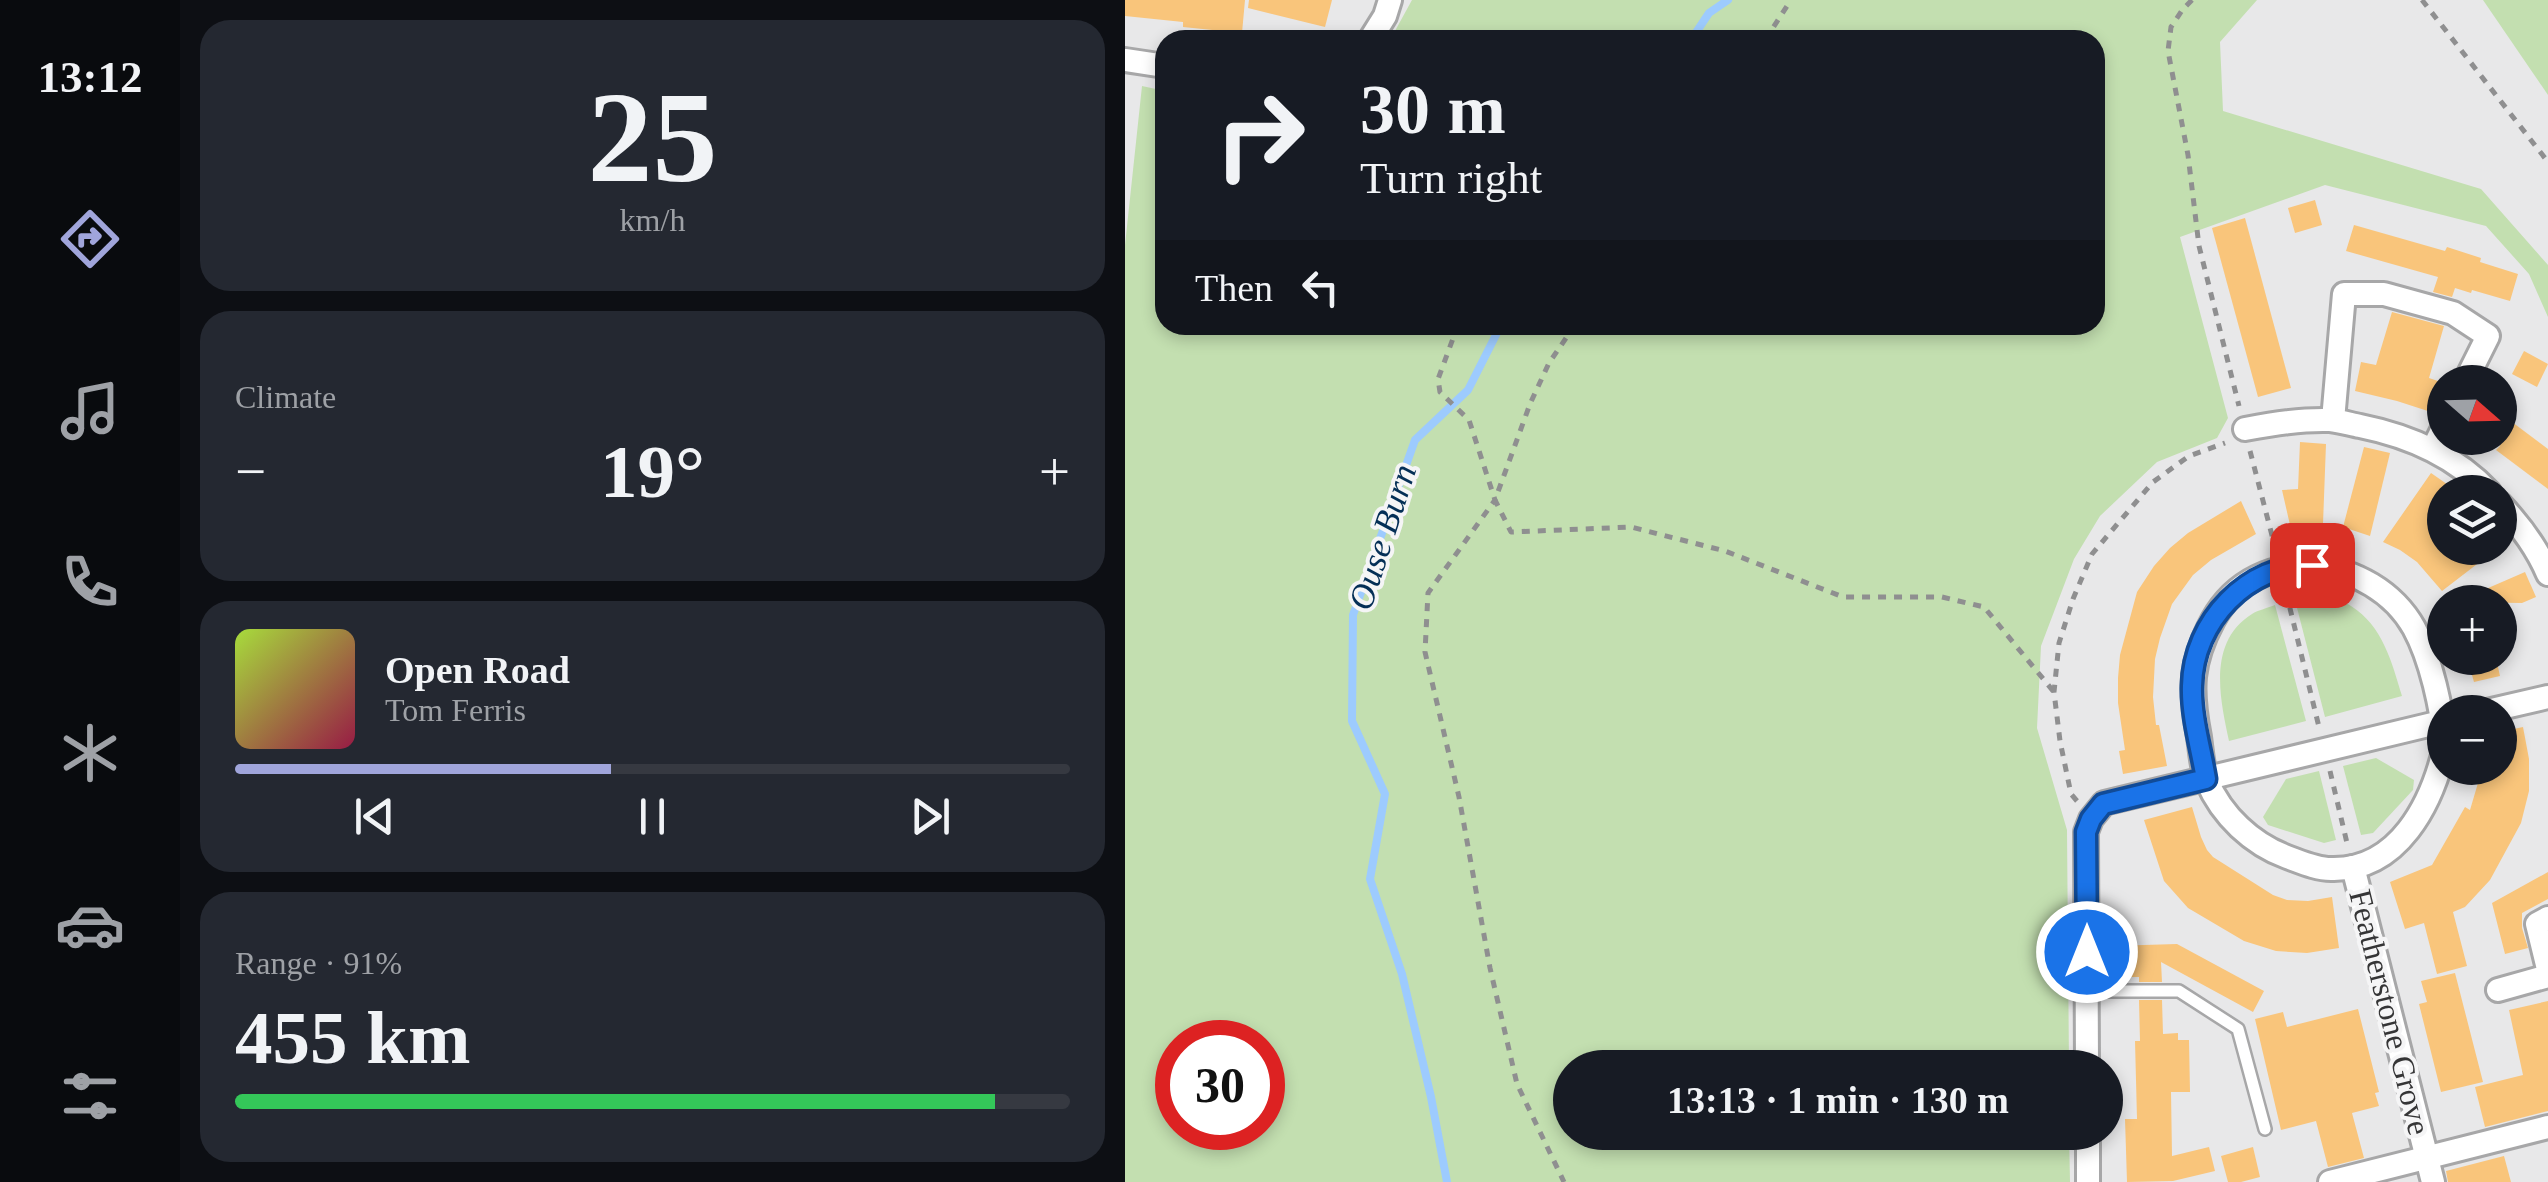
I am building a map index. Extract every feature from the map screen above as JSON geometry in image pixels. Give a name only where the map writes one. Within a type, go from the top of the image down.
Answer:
[{"type":"street","points":[[1376,30],[1389,0]]},
{"type":"street","points":[[1125,60],[1155,64]]},
{"type":"street","points":[[2333,420],[2343,294],[2384,294],[2453,313],[2488,336],[2474,365]]},
{"type":"street","points":[[2239,435],[2285,421],[2333,420],[2393,433],[2427,447]]},
{"type":"street","points":[[2442,455],[2471,475]]},
{"type":"street","points":[[2517,523],[2548,574]]},
{"type":"street","points":[[2434,695],[2413,627],[2397,606],[2375,588],[2331,568],[2312,565],[2280,568],[2259,576],[2238,591],[2216,615],[2200,648],[2192,684],[2206,779],[2238,826],[2274,852],[2331,869],[2353,867],[2380,856],[2414,824],[2435,785]]},
{"type":"street","points":[[2517,705],[2548,698]]},
{"type":"street","points":[[2087,1050],[2086,832],[2103,804],[2325,750],[2427,736]]},
{"type":"street","name":"Featherstone Grove","points":[[2353,867],[2433,1182]]},
{"type":"street","points":[[2548,918],[2537,924],[2548,968]]},
{"type":"street","points":[[2498,990],[2548,976]]},
{"type":"street","name":"Featherstone Grove","points":[[2331,1182],[2545,1128]]},
{"type":"street","points":[[2088,1150],[2088,1182]]},
{"type":"lane","points":[[2087,992],[2179,991],[2238,1029],[2265,1128]]},
{"type":"path","points":[[1772,30],[1791,0]]},
{"type":"path","points":[[2193,0],[2171,28],[2168,51],[2188,155],[2199,246]]},
{"type":"path","points":[[2422,0],[2548,162]]},
{"type":"path","points":[[1454,335],[1437,380],[1440,392],[1469,420],[1495,500],[1511,532],[1631,528],[1725,551],[1843,597],[1943,597],[1984,606],[2054,692]]},
{"type":"path","points":[[1564,1182],[1517,1084],[1489,968],[1459,798],[1425,652],[1427,593],[1495,500],[1530,404],[1549,363],[1568,335]]},
{"type":"path","points":[[2091,819],[2071,794],[2054,692],[2059,643],[2073,599],[2092,554],[2153,482],[2189,456],[2239,435]]},
{"type":"path","points":[[2280,568],[2353,867]]},
{"type":"green space","points":[[1412,0],[2257,0],[2220,42],[2223,111],[2481,189],[2548,265],[2548,317],[2529,274],[2486,226],[2325,185],[2180,237],[2228,418],[2217,438],[2157,462],[2100,516],[2074,559],[2041,646],[2037,728],[2067,830],[2069,1050],[1553,1050],[1553,1150],[2069,1150],[2070,1182],[1125,1182],[1125,245],[1142,86],[1155,89],[1155,335],[2105,335],[2105,30],[1396,30]]},
{"type":"green space","points":[[2483,0],[2548,0],[2548,95]]},
{"type":"green space","points":[[2320,596],[2348,604],[2371,624],[2385,646],[2402,696],[2325,717],[2295,600]]},
{"type":"green space","points":[[2275,605],[2306,721],[2229,741],[2220,690],[2228,640],[2254,613]]},
{"type":"green space","points":[[2376,758],[2414,780],[2413,790],[2373,833],[2361,835],[2343,766]]},
{"type":"green space","points":[[2319,771],[2336,840],[2324,843],[2268,825],[2263,817],[2286,779]]},
{"type":"building","points":[[1125,0],[1245,0],[1242,30],[1183,27],[1183,22],[1125,16]]},
{"type":"building","points":[[1249,0],[1332,0],[1325,27],[1248,8]]},
{"type":"building","points":[[2315,200],[2322,225],[2295,233],[2288,208]]},
{"type":"building","points":[[2245,218],[2291,388],[2258,397],[2212,228]]},
{"type":"building","points":[[2354,225],[2445,251],[2447,247],[2518,274],[2510,301],[2455,288],[2452,297],[2433,292],[2438,277],[2346,251]]},
{"type":"building","points":[[2392,312],[2444,326],[2433,365],[2427,365],[2427,411],[2355,391],[2361,362],[2376,365]]},
{"type":"building","points":[[2524,351],[2548,364],[2537,387],[2517,377],[2517,365]]},
{"type":"building","points":[[2517,426],[2548,449],[2548,489],[2503,455],[2517,455]]},
{"type":"building","points":[[2300,442],[2326,444],[2323,524],[2290,525],[2282,490],[2298,489]]},
{"type":"building","points":[[2364,447],[2390,453],[2370,536],[2343,527]]},
{"type":"building","points":[[2427,479],[2427,565],[2476,565],[2450,585],[2437,585],[2417,562],[2383,542]]},
{"type":"building","points":[[2241,501],[2256,534],[2193,575],[2172,604],[2160,638],[2153,697],[2167,766],[2123,774],[2119,751],[2125,750],[2118,678],[2120,655],[2137,592],[2170,548]]},
{"type":"building","points":[[2525,572],[2536,597],[2517,603],[2517,585],[2495,585]]},
{"type":"building","points":[[2472,675],[2500,675],[2500,676],[2474,682]]},
{"type":"building","points":[[2523,727],[2529,759],[2529,791],[2521,823],[2490,880],[2465,907],[2453,912],[2467,966],[2437,974],[2424,923],[2405,929],[2390,882],[2432,865],[2465,807],[2470,810],[2477,785],[2517,785],[2517,728]]},
{"type":"building","points":[[2192,807],[2201,837],[2213,857],[2287,900],[2332,897],[2339,948],[2307,953],[2276,951],[2244,941],[2188,908],[2164,881],[2144,820]]},
{"type":"building","points":[[2548,872],[2548,899],[2522,913],[2528,948],[2505,954],[2492,903]]},
{"type":"building","points":[[2177,944],[2264,991],[2253,1012],[2161,962],[2162,982],[2111,977],[2110,946]]},
{"type":"building","points":[[2455,973],[2483,1082],[2441,1092],[2419,1004],[2427,1002],[2421,981]]},
{"type":"building","points":[[2139,1000],[2162,1000],[2163,1034],[2178,1033],[2178,1040],[2189,1040],[2190,1092],[2171,1092],[2172,1156],[2209,1147],[2215,1171],[2173,1181],[2127,1182],[2125,1119],[2137,1119],[2135,1041],[2140,1041]]},
{"type":"building","points":[[2548,1001],[2548,1111],[2485,1127],[2475,1087],[2523,1075],[2509,1010]]},
{"type":"building","points":[[2358,1009],[2379,1106],[2352,1113],[2364,1158],[2328,1167],[2316,1121],[2281,1130],[2255,1019],[2283,1012],[2287,1027]]},
{"type":"building","points":[[2253,1147],[2260,1177],[2228,1182],[2221,1156]]},
{"type":"building","points":[[2504,1156],[2511,1182],[2448,1182],[2446,1171]]},
{"type":"waterway","name":"Ouse Burn","points":[[1698,30],[1709,13],[1728,0]]},
{"type":"waterway","name":"Ouse Burn","points":[[1447,1182],[1402,974],[1370,879],[1385,794],[1352,721],[1353,615],[1415,440],[1468,390],[1496,335]]},
{"type":"route","points":[[2087,952],[2086,832],[2091,819],[2103,804],[2206,779],[2192,684],[2200,648],[2216,615],[2259,576],[2280,568],[2312,565]]}]
